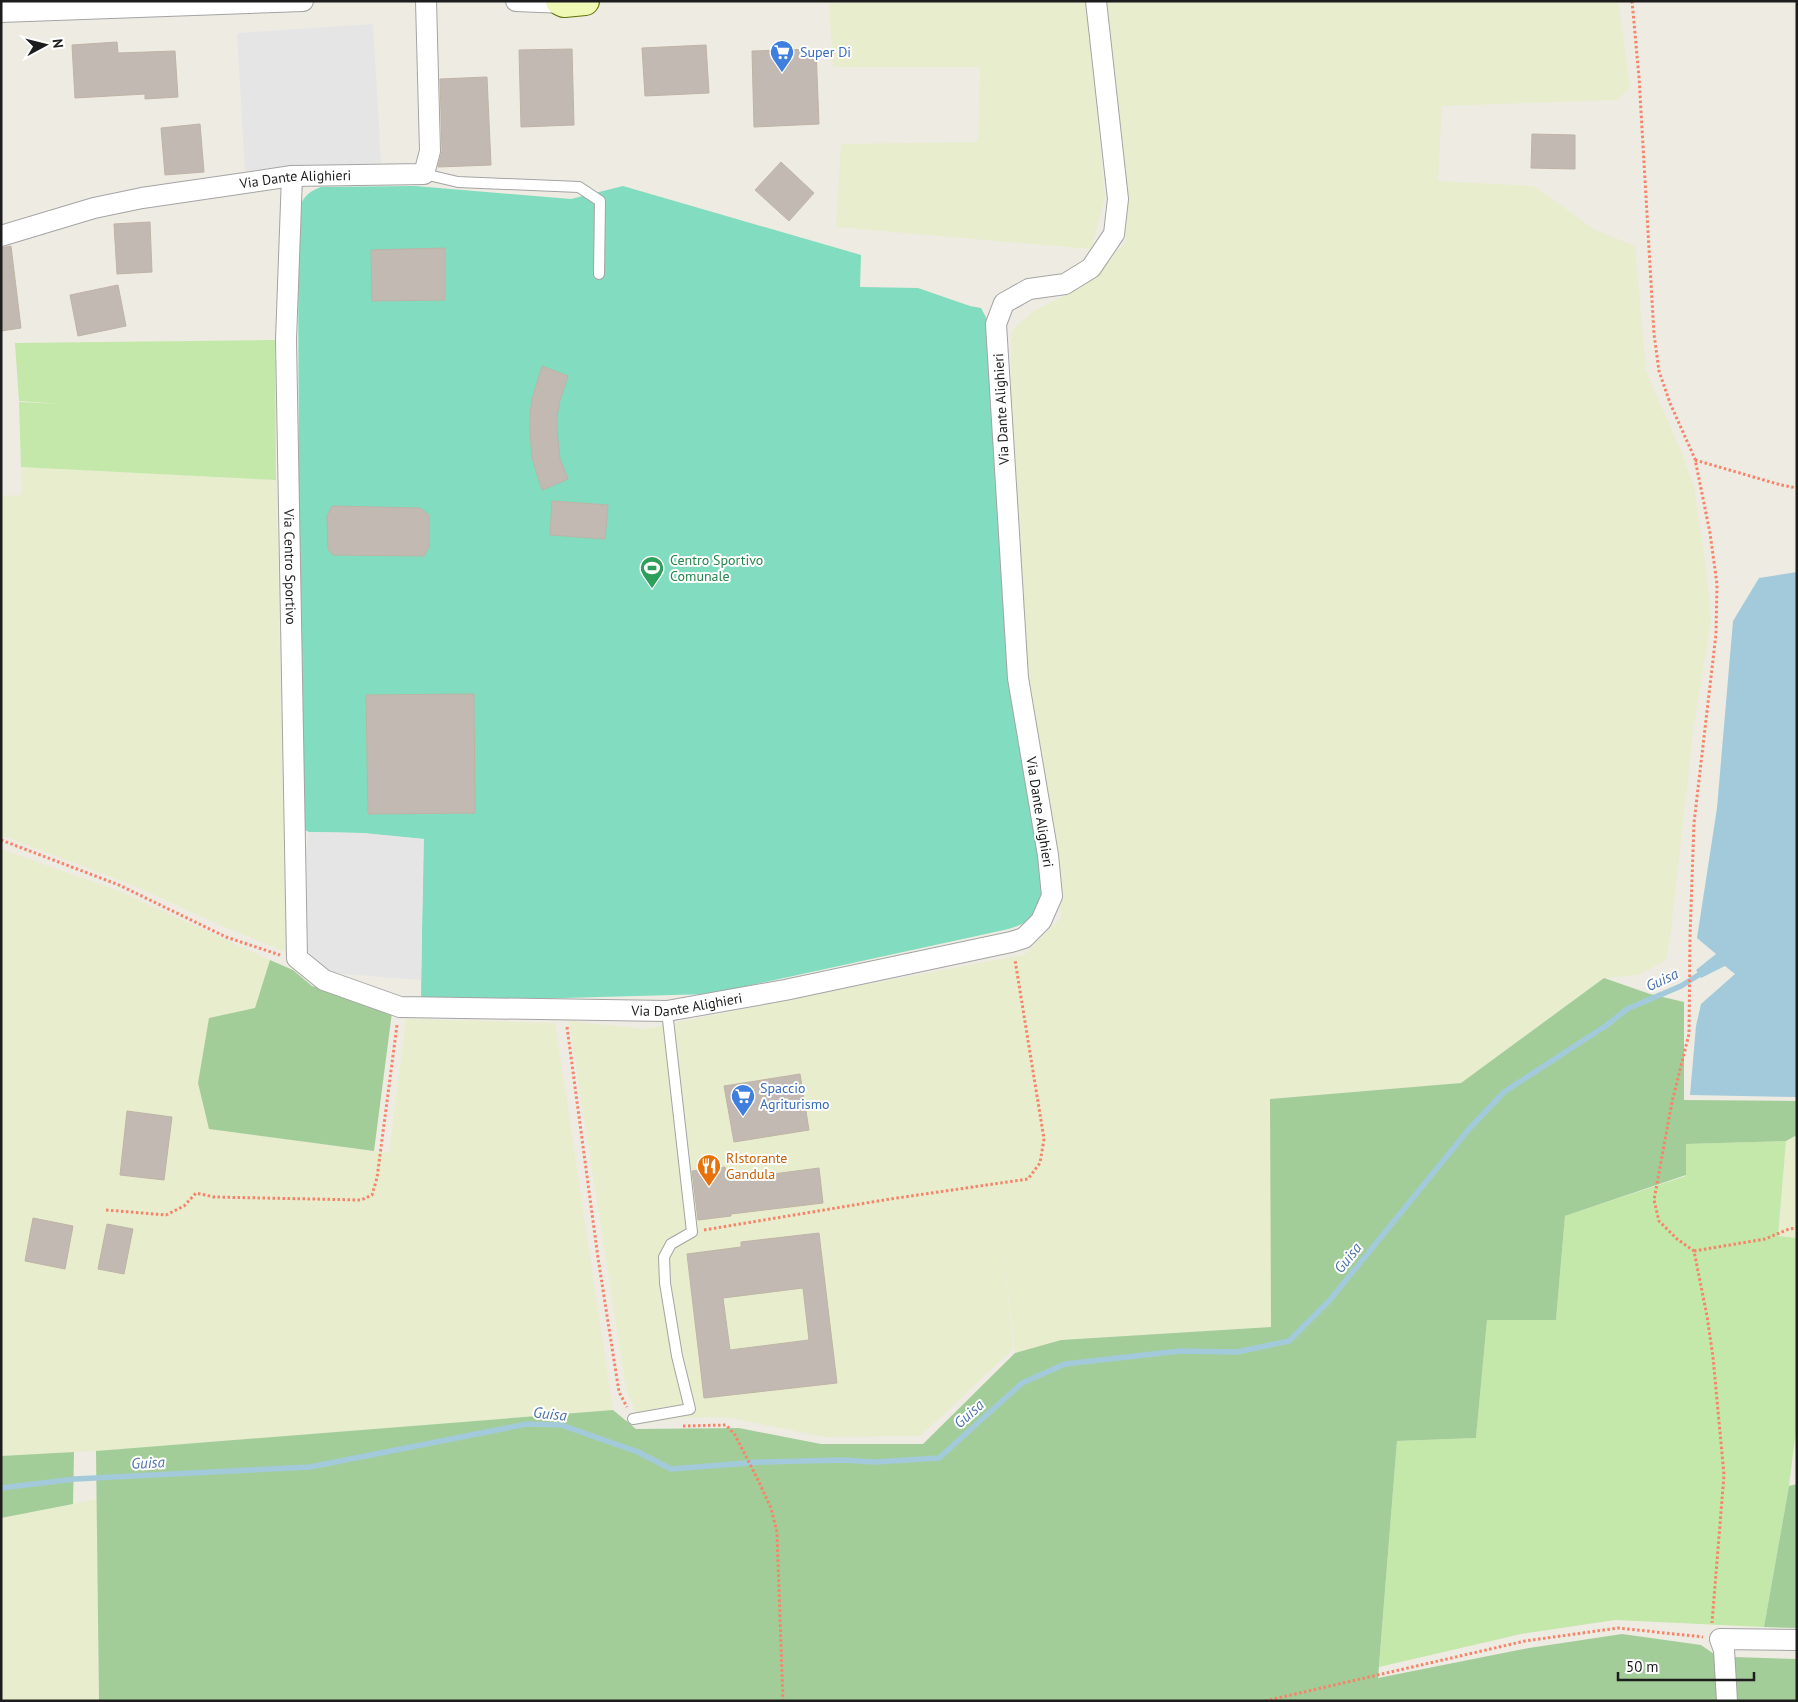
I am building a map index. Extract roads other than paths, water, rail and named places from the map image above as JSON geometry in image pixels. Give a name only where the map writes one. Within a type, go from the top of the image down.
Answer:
[{"type":"street","points":[[1,12],[303,1]]},
{"type":"street","points":[[424,174],[430,151],[426,1]]},
{"type":"street","points":[[516,1],[576,2]]},
{"type":"street","name":"Via Dante Alighieri","points":[[297,958],[324,980],[400,1007],[667,1011],[785,990],[1011,942],[1024,938],[1041,921],[1052,896],[1048,855],[1018,678],[996,324],[1004,303],[1029,289],[1065,284],[1091,268],[1114,234],[1118,200],[1096,1]]},
{"type":"street","name":"Via Dante Alighieri","points":[[1,236],[94,208],[142,198],[292,176],[424,174]]},
{"type":"street","name":"Via Centro Sportivo","points":[[292,176],[286,340],[297,958]]},
{"type":"street","points":[[1726,1701],[1724,1650],[1720,1639],[1797,1640]]},
{"type":"lane","points":[[424,174],[458,182],[580,187],[600,201],[599,274]]},
{"type":"lane","points":[[633,1419],[690,1409],[677,1356],[665,1283],[664,1258],[671,1244],[692,1232],[667,1011]]},
{"type":"water","points":[[1797,572],[1797,1097],[1690,1095],[1696,1026],[1701,1004],[1735,974],[1725,966],[1701,978],[1696,970],[1716,954],[1697,938],[1717,808],[1733,621],[1759,578]]},
{"type":"waterway","name":"Guisa","points":[[1,1488],[75,1479],[310,1467],[527,1424],[561,1425],[638,1452],[671,1469],[761,1462],[843,1460],[875,1462],[939,1458],[1022,1383],[1065,1364],[1180,1351],[1237,1352],[1289,1341],[1329,1301],[1469,1129],[1504,1092],[1607,1025],[1627,1009],[1681,986],[1705,971]]},
{"type":"place","name":"Super Di","points":[[782,73]]},
{"type":"place","name":"Centro Sportivo Comunale","points":[[652,589]]},
{"type":"place","name":"Spaccio Agriturismo","points":[[743,1117]]},
{"type":"place","name":"RIstorante Gandula","points":[[709,1187]]}]
